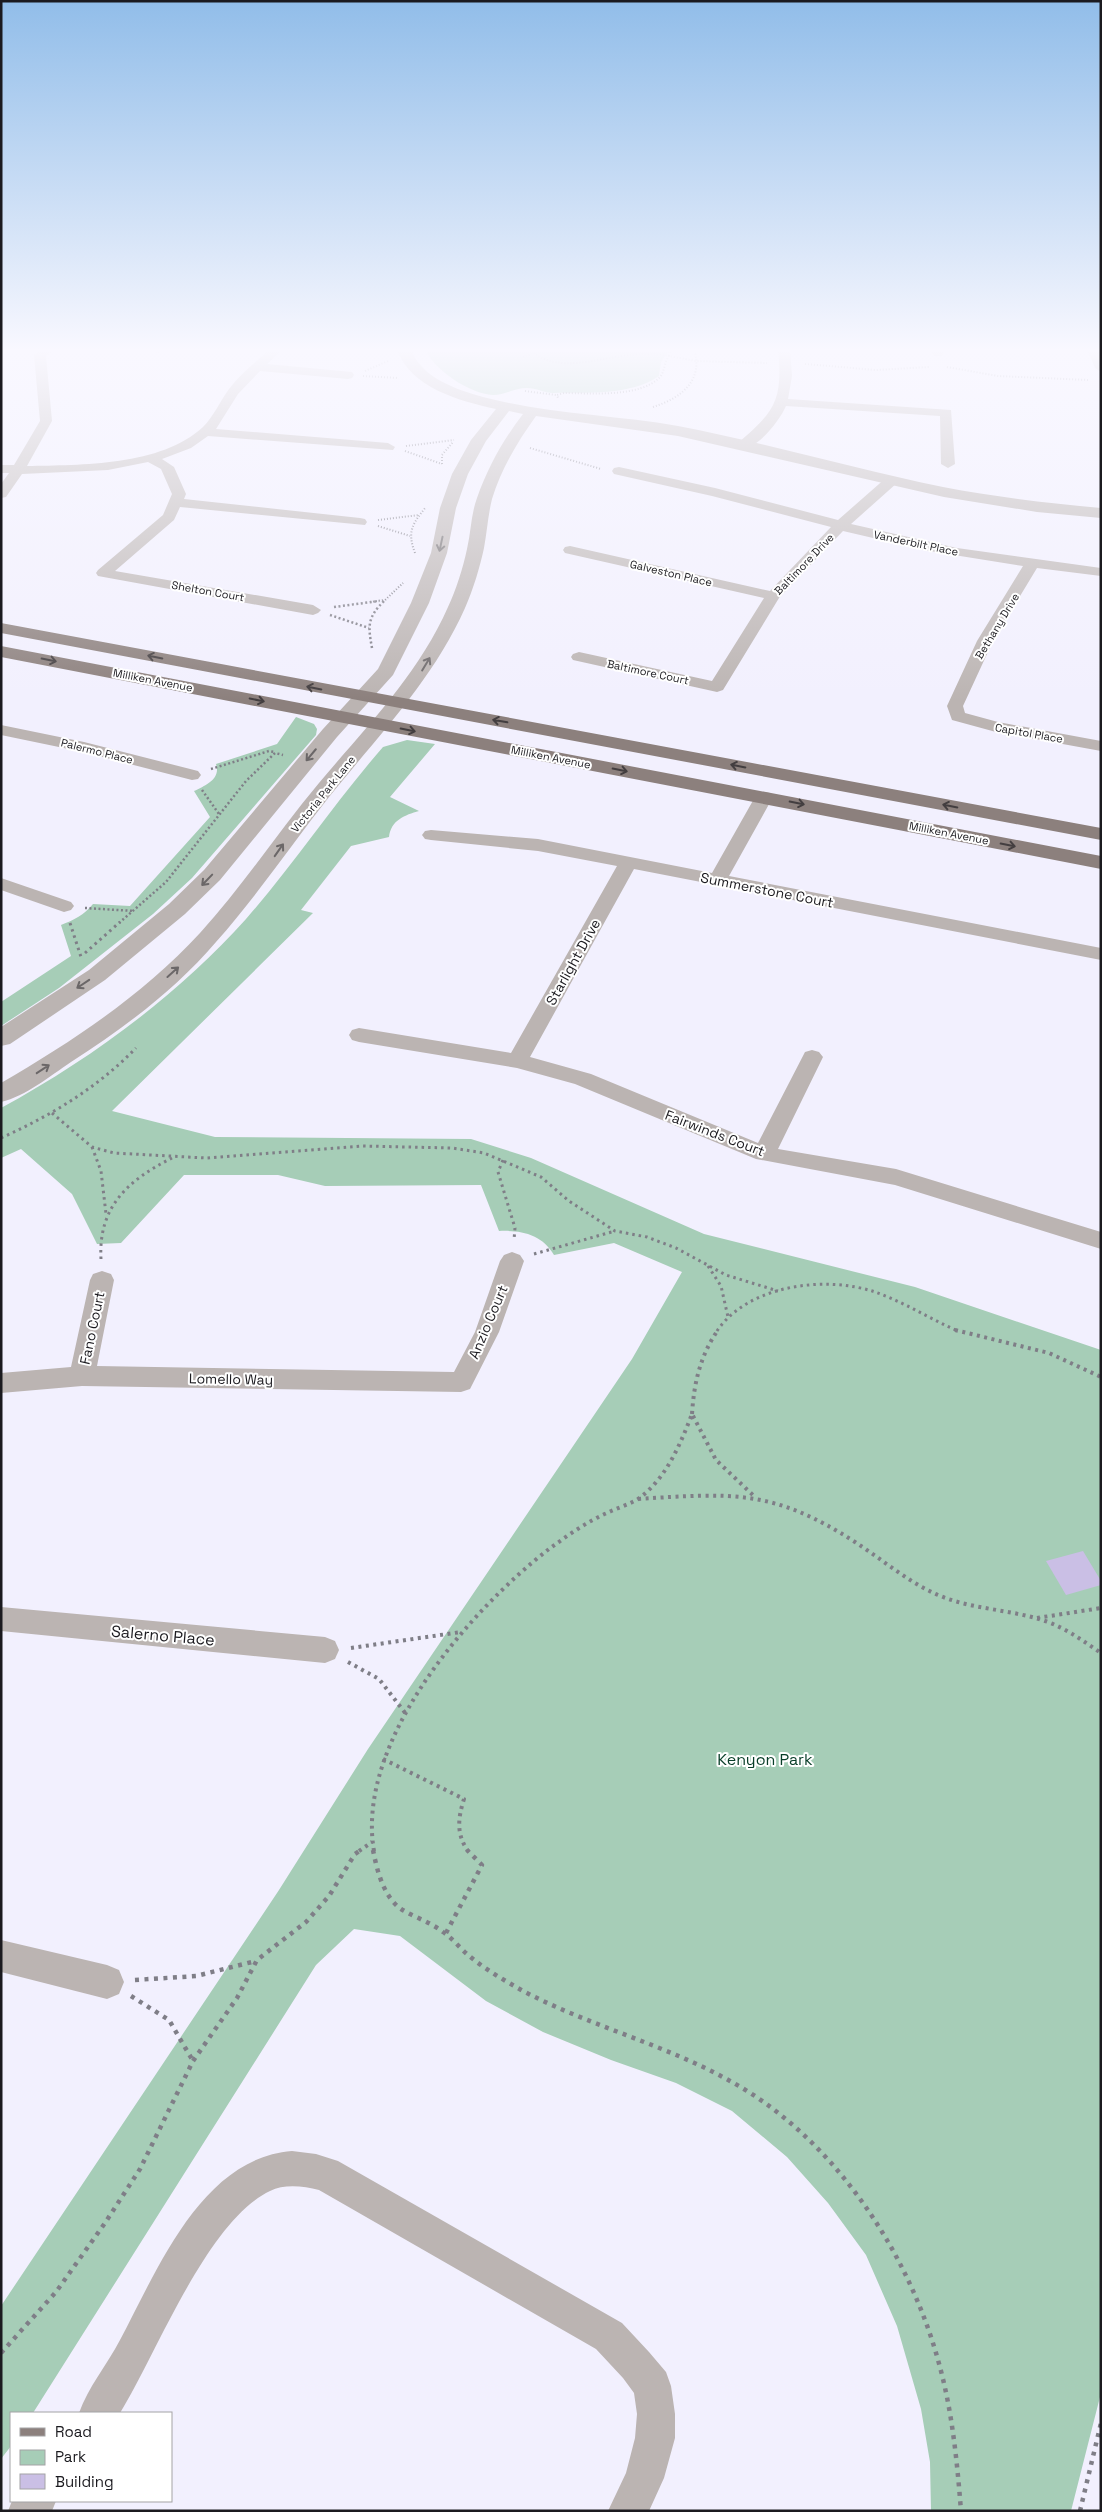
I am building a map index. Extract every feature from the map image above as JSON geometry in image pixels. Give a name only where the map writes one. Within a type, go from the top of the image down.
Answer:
[{"type":"main road","name":"Milliken Avenue","points":[[1,628],[1101,834]]},
{"type":"main road","name":"Milliken Avenue","points":[[1,651],[1101,863]]},
{"type":"street","points":[[1,494],[20,466]]},
{"type":"street","points":[[1,470],[82,469],[113,466]]},
{"type":"street","points":[[166,466],[180,494],[175,502],[360,522]]},
{"type":"street","points":[[1,1038],[97,975],[177,909],[212,876],[343,718],[386,670],[420,603],[439,553],[448,508],[464,466]]},
{"type":"street","name":"Victoria Park Lane","points":[[1,1094],[91,1037],[138,1003],[192,954],[240,902],[298,823],[424,668],[457,607],[475,551],[484,499],[498,466]]},
{"type":"street","points":[[834,466],[944,492],[1009,503],[1101,514]]},
{"type":"street","name":"Vanderbilt Place","points":[[618,471],[712,490],[873,535],[1032,564],[1101,572]]},
{"type":"street","name":"Baltimore Drive","points":[[717,687],[773,596],[841,525],[892,480]]},
{"type":"street","name":"Shelton Court","points":[[175,502],[169,517],[163,523],[103,573],[313,610]]},
{"type":"street","name":"Galveston Place","points":[[570,550],[773,596]]},
{"type":"street","name":"Bethany Drive","points":[[958,716],[954,706],[985,641],[1018,590],[1032,564]]},
{"type":"street","name":"Baltimore Court","points":[[580,657],[717,687]]},
{"type":"street","name":"Capitol Place","points":[[958,716],[996,727],[1101,746]]},
{"type":"street","name":"Palermo Place","points":[[1,730],[84,746],[192,775]]},
{"type":"street","points":[[717,880],[764,797]]},
{"type":"street","name":"Summerstone Court","points":[[431,835],[538,845],[1101,954]]},
{"type":"street","name":"Starlight Drive","points":[[517,1061],[629,862]]},
{"type":"street","points":[[1,884],[64,906]]},
{"type":"street","name":"Fairwinds Court","points":[[359,1035],[517,1061],[583,1079],[702,1130],[764,1154],[896,1177],[1101,1241]]},
{"type":"street","points":[[764,1154],[812,1057]]},
{"type":"street","name":"Anzio Court","points":[[461,1382],[487,1332],[512,1261]]},
{"type":"street","name":"Fano Court","points":[[82,1376],[102,1280]]},
{"type":"street","name":"Lomello Way","points":[[1,1383],[82,1376],[461,1382]]},
{"type":"street","name":"Salerno Place","points":[[1,1619],[325,1650]]},
{"type":"street","points":[[1,1956],[107,1982]]},
{"type":"street","points":[[99,2412],[195,2242],[228,2199],[257,2178],[279,2170],[302,2168],[325,2174],[609,2336],[652,2386],[656,2414],[655,2438],[644,2478],[628,2511]]},
{"type":"path","points":[[589,466],[618,471]]},
{"type":"path","points":[[415,553],[410,542],[410,536],[419,516],[428,504]]},
{"type":"path","points":[[360,522],[419,516]]},
{"type":"path","points":[[360,522],[410,536]]},
{"type":"path","points":[[372,652],[368,634],[375,612],[385,599],[406,580]]},
{"type":"path","points":[[313,610],[385,599]]},
{"type":"path","points":[[313,610],[369,628]]},
{"type":"path","points":[[219,814],[192,775],[269,751],[291,758]]},
{"type":"path","points":[[78,961],[112,927],[134,912],[164,884],[190,855],[244,782],[275,753]]},
{"type":"path","points":[[81,957],[64,906],[134,912]]},
{"type":"path","points":[[1,1138],[52,1113],[104,1078],[123,1063],[136,1048]]},
{"type":"path","points":[[52,1113],[92,1147],[114,1153],[175,1157],[233,1156],[362,1146],[452,1148],[484,1153],[541,1177],[569,1201],[615,1231],[647,1237],[676,1248],[726,1275],[778,1292]]},
{"type":"path","points":[[92,1147],[100,1170],[106,1214],[100,1240],[102,1280]]},
{"type":"path","points":[[106,1214],[137,1179],[159,1163],[175,1157]]},
{"type":"path","points":[[503,1160],[498,1172],[515,1228],[512,1261],[615,1231]]},
{"type":"path","points":[[707,1266],[721,1286],[728,1317]]},
{"type":"path","points":[[638,1499],[656,1481],[674,1455],[692,1414],[692,1390],[700,1360],[711,1337],[734,1310],[761,1296],[828,1284],[861,1288],[896,1299],[932,1321],[962,1332],[1050,1354],[1101,1377]]},
{"type":"path","points":[[692,1414],[716,1460],[756,1498]]},
{"type":"path","points":[[961,2511],[954,2435],[938,2359],[921,2310],[886,2239],[860,2197],[818,2149],[775,2111],[736,2085],[696,2063],[551,2005],[500,1977],[464,1953],[446,1933],[395,1906],[384,1891],[372,1842],[371,1810],[383,1759],[406,1714],[439,1660],[462,1632],[510,1582],[547,1550],[604,1514],[638,1499],[711,1494],[756,1498],[821,1522],[850,1538],[919,1586],[952,1601],[993,1612],[1035,1618],[1066,1629],[1101,1653]]},
{"type":"path","points":[[1035,1618],[1076,1614],[1101,1608]]},
{"type":"path","points":[[325,1650],[396,1643],[462,1632]]},
{"type":"path","points":[[325,1650],[378,1679],[406,1714]]},
{"type":"path","points":[[383,1759],[464,1799],[458,1820],[460,1837],[469,1854],[482,1865],[446,1933]]},
{"type":"path","points":[[107,1982],[196,1976],[257,1960],[306,1922],[329,1896],[355,1854],[372,1842]]},
{"type":"path","points":[[1,2353],[56,2292],[106,2223],[140,2169],[193,2061],[237,1998],[257,1960]]},
{"type":"path","points":[[107,1982],[169,2020],[193,2061]]},
{"type":"path","points":[[1080,2511],[1101,2423]]},
{"type":"green space","points":[[296,717],[314,724],[317,729],[316,735],[192,878],[153,914],[59,988],[1,1026],[1,1002],[71,956],[61,925],[79,917],[93,904],[130,906],[210,817],[194,791],[208,784],[214,778],[217,769],[216,764],[277,744]]},
{"type":"green space","name":"Kenyon Park","points":[[407,740],[435,744],[390,797],[419,811],[396,822],[390,831],[389,837],[351,846],[301,910],[313,913],[112,1111],[215,1137],[471,1139],[531,1158],[704,1234],[915,1287],[1101,1350],[1101,2393],[1071,2511],[931,2511],[930,2462],[921,2409],[897,2326],[866,2255],[828,2203],[787,2157],[732,2111],[676,2083],[611,2060],[543,2032],[486,2001],[400,1936],[354,1929],[316,1965],[34,2412],[10,2412],[10,2447],[1,2459],[1,2306],[279,1890],[368,1749],[632,1359],[682,1272],[614,1243],[554,1255],[537,1238],[515,1231],[499,1231],[481,1185],[325,1186],[278,1175],[184,1175],[121,1243],[97,1244],[72,1194],[21,1149],[1,1158],[1,1108],[35,1089],[100,1047],[132,1024],[192,974],[220,947],[264,898],[383,747]]},
{"type":"building","points":[[1083,1551],[1101,1581],[1101,1585],[1066,1595],[1046,1561]]}]
